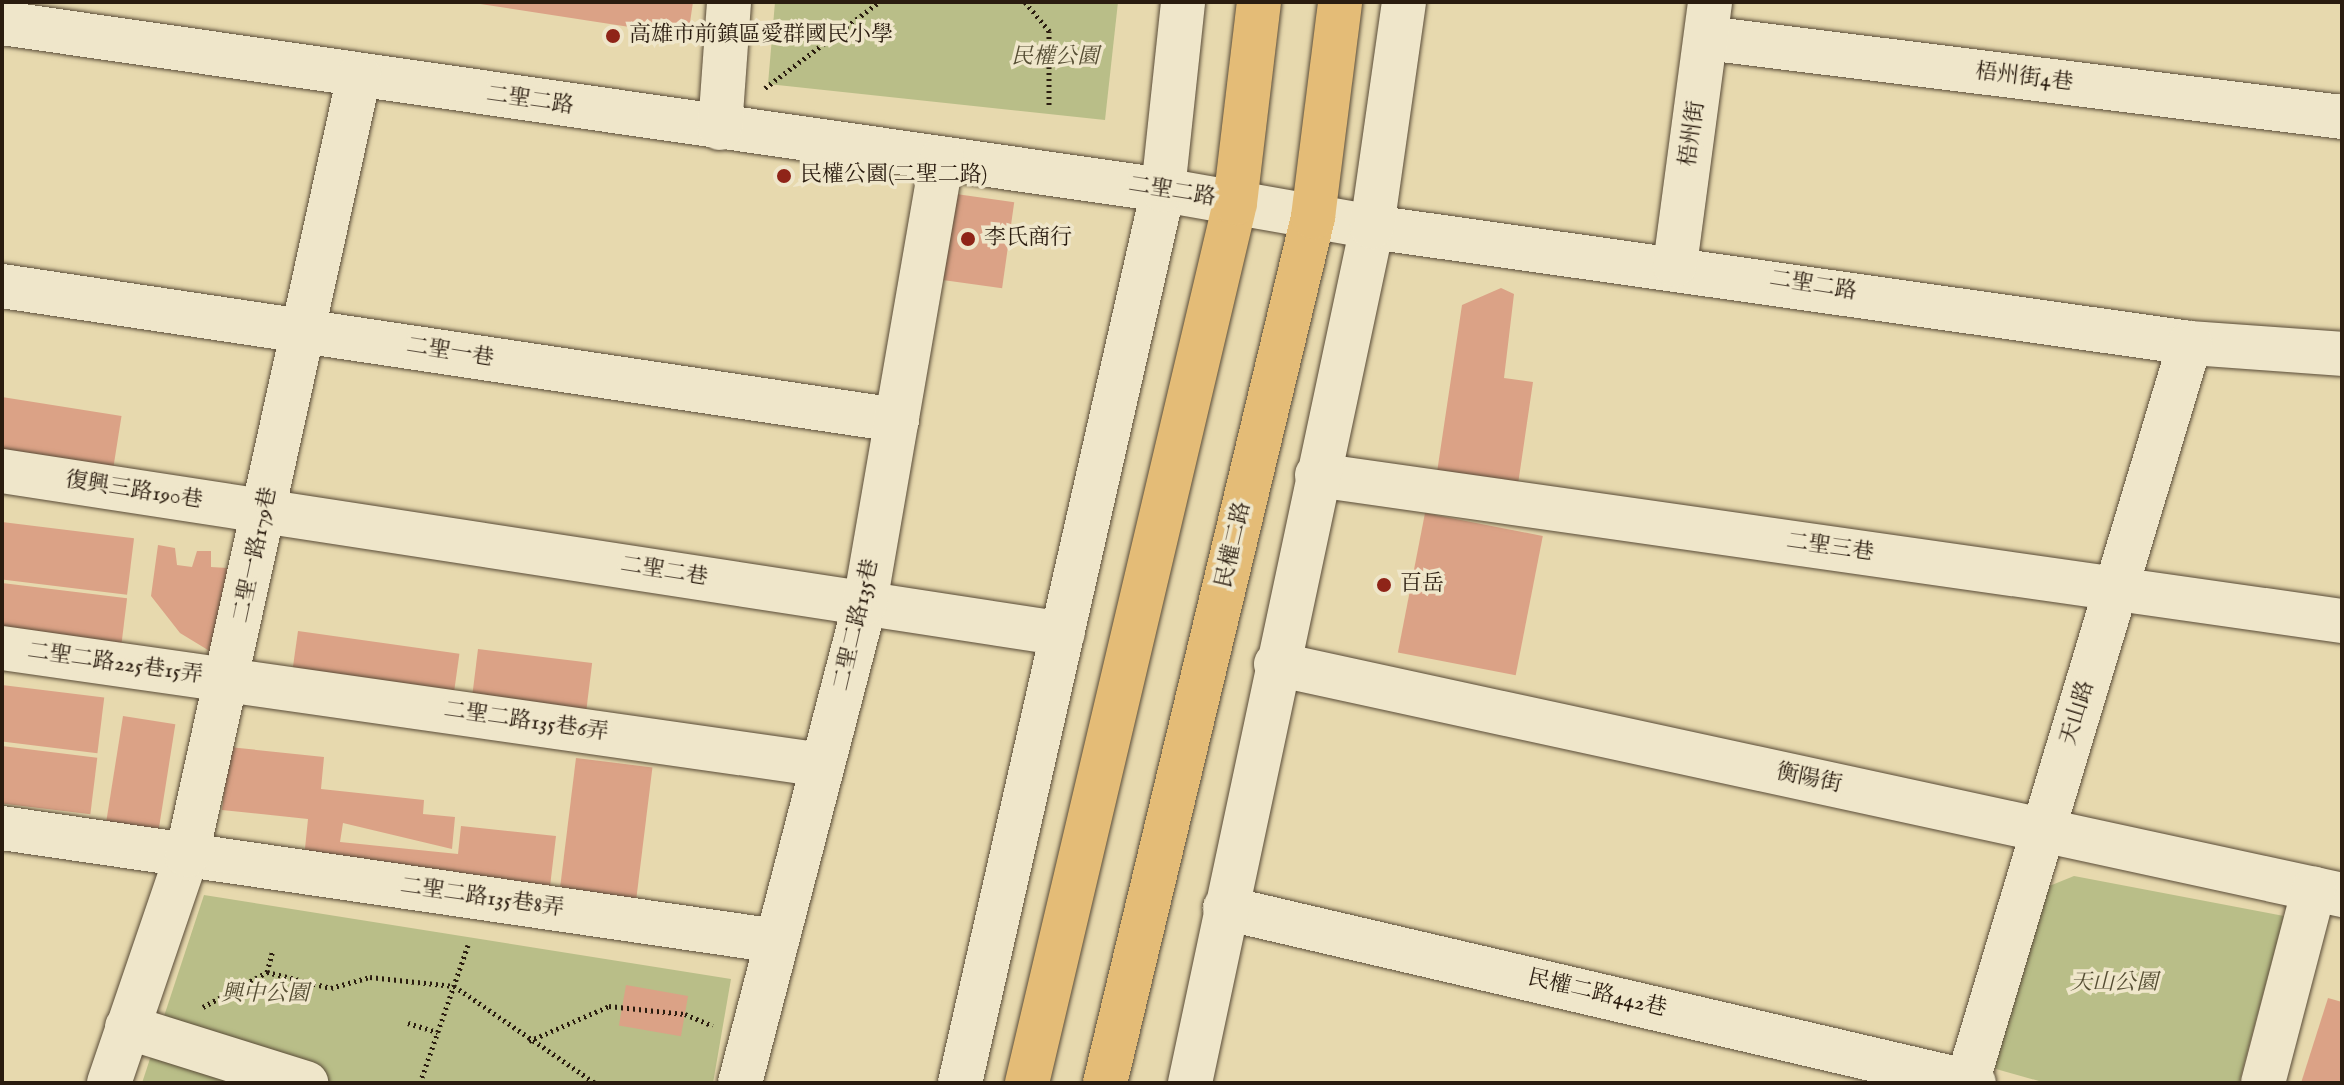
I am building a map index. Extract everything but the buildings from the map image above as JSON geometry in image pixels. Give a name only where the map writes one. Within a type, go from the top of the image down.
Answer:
[{"type":"main road","points":[[1027,1083],[1235,203],[1259,2]]},
{"type":"main road","name":"民權二路","points":[[1105,1083],[1313,217],[1340,2]]},
{"type":"street","points":[[720,128],[729,2]]},
{"type":"street","points":[[960,1083],[1163,190],[1183,2]]},
{"type":"street","points":[[1190,1083],[1276,664],[1372,227],[1404,2]]},
{"type":"street","name":"梧州街4巷","points":[[1708,20],[2342,117]]},
{"type":"street","name":"梧州街","points":[[1675,265],[1708,20]]},
{"type":"street","name":"二聖二路","points":[[2,23],[1163,190],[1372,227],[1675,265],[2190,343],[2342,354]]},
{"type":"street","name":"二聖一路179巷","points":[[109,1083],[187,855],[229,680],[359,76]]},
{"type":"street","name":"二聖二路135巷","points":[[740,1083],[865,603],[942,159]]},
{"type":"street","name":"二聖一巷","points":[[2,286],[897,420]]},
{"type":"street","name":"天山路","points":[[1969,1082],[2190,343]]},
{"type":"street","name":"復興三路190巷","points":[[2,471],[265,512]]},
{"type":"street","name":"二聖三巷","points":[[1317,475],[2342,621]]},
{"type":"street","name":"二聖二巷","points":[[265,512],[1063,634]]},
{"type":"street","name":"二聖二路225巷15弄","points":[[2,648],[229,680]]},
{"type":"street","name":"衡陽街","points":[[1276,664],[2328,892]]},
{"type":"street","name":"二聖二路135巷6弄","points":[[229,680],[823,765]]},
{"type":"street","name":"二聖二路135巷8弄","points":[[2,828],[777,941]]},
{"type":"street","points":[[2263,1083],[2328,892]]},
{"type":"street","name":"民權二路442巷","points":[[1225,908],[1969,1082]]},
{"type":"street","points":[[127,1027],[306,1083]]},
{"type":"path","points":[[786,70],[879,2]]},
{"type":"path","points":[[1025,2],[1049,31],[1049,106]]},
{"type":"path","points":[[420,1083],[468,945]]},
{"type":"path","points":[[267,972],[273,950]]},
{"type":"path","points":[[198,1011],[267,972],[331,988],[370,977],[454,986],[528,1041],[595,1083]]},
{"type":"path","points":[[528,1041],[609,1006],[685,1014],[714,1026]]},
{"type":"path","points":[[408,1023],[438,1032]]},
{"type":"green space","name":"民權公園","points":[[775,2],[1118,2],[1105,120],[768,84]]},
{"type":"green space","name":"天山公園","points":[[2074,876],[2284,916],[2239,1083],[2046,1083],[1989,1067],[2037,891]]},
{"type":"green space","name":"興中公園","points":[[204,895],[731,979],[713,1083],[142,1083]]},
{"type":"place","name":"高雄市前鎮區愛群國民小學","points":[[613,36]]},
{"type":"place","name":"民權公園(二聖二路)","points":[[784,176]]},
{"type":"place","name":"李氏商行","points":[[968,239]]},
{"type":"place","name":"百岳","points":[[1384,585]]}]
